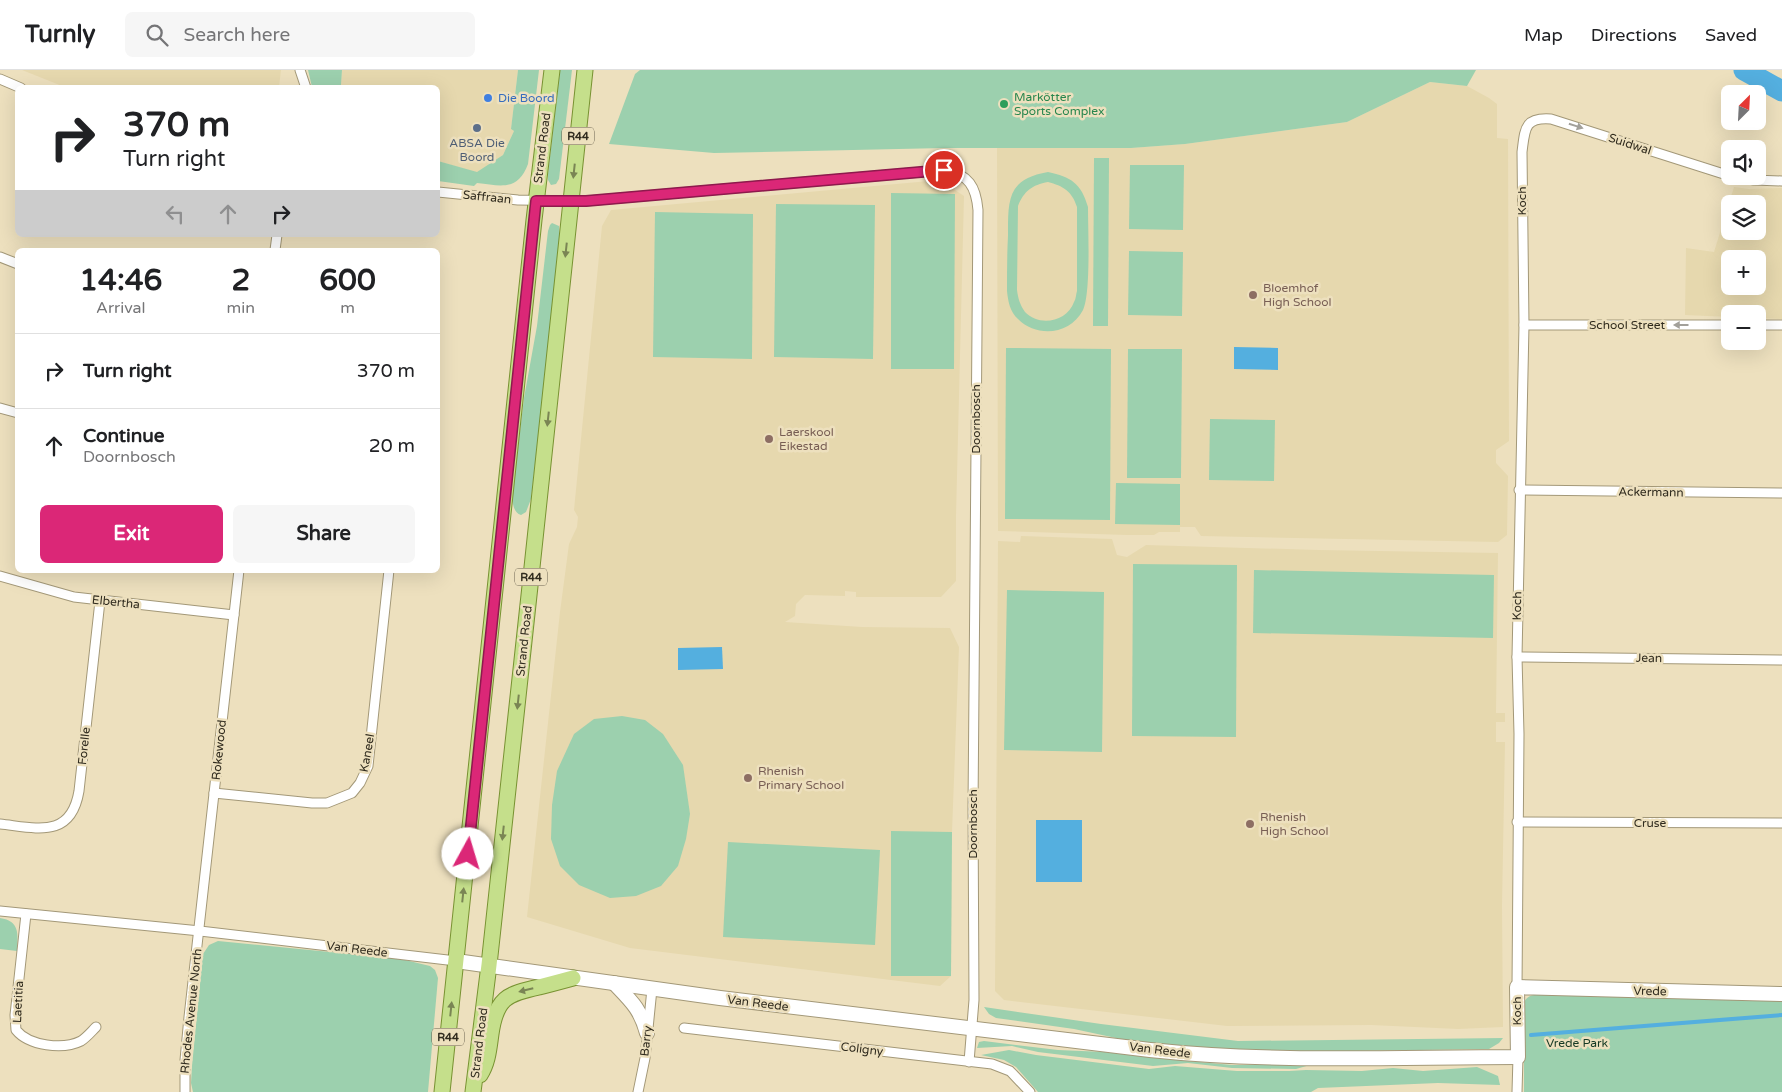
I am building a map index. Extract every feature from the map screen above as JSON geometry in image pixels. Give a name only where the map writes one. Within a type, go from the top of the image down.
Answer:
[{"type":"main road","name":"Strand Road","points":[[442,1092],[536,201],[552,70]]},
{"type":"main road","name":"Strand Road","points":[[473,1089],[489,965],[585,70]]},
{"type":"main road","points":[[473,1089],[487,1062],[492,1026],[497,1009],[504,1000],[513,993],[573,978]]},
{"type":"street","points":[[300,70],[305,85]]},
{"type":"street","points":[[0,79],[15,85]]},
{"type":"street","name":"Suidwal","points":[[1529,122],[1541,118],[1557,120],[1721,173]]},
{"type":"street","name":"Koch","points":[[1517,1092],[1517,822],[1519,734],[1517,657],[1519,490],[1522,457],[1524,325],[1522,152],[1525,130],[1529,122]]},
{"type":"street","name":"Doornbosch","points":[[570,202],[944,170],[964,176],[977,196],[973,1028],[969,1062]]},
{"type":"street","name":"Suidwal","points":[[1766,180],[1782,180]]},
{"type":"street","name":"Saffraan","points":[[440,192],[536,201],[570,202]]},
{"type":"street","points":[[0,257],[15,263]]},
{"type":"street","name":"School Street","points":[[1524,325],[1721,325]]},
{"type":"street","points":[[1766,325],[1782,325]]},
{"type":"street","points":[[0,408],[15,412]]},
{"type":"street","name":"Ackermann","points":[[1519,490],[1782,493]]},
{"type":"street","name":"Rokewood","points":[[200,930],[240,573]]},
{"type":"street","name":"Kaneel","points":[[214,793],[320,804],[352,793],[360,783],[368,766],[389,573]]},
{"type":"street","name":"Elbertha","points":[[0,576],[74,597],[234,615]]},
{"type":"street","name":"Forelle","points":[[0,824],[42,829],[54,826],[72,814],[77,803],[100,601]]},
{"type":"street","name":"Jean","points":[[1517,657],[1782,660]]},
{"type":"street","name":"Cruse","points":[[1517,822],[1782,823]]},
{"type":"street","name":"Van Reede","points":[[0,911],[200,930],[489,965],[652,989],[1194,1054],[1278,1058],[1518,1057]]},
{"type":"street","name":"Laetitia","points":[[26,914],[15,1015],[16,1030],[26,1039],[55,1046],[80,1041],[96,1028]]},
{"type":"street","name":"Rhodes Avenue North","points":[[185,1092],[185,1060],[200,930]]},
{"type":"street","points":[[614,984],[637,1008],[643,1018],[647,1033]]},
{"type":"street","name":"Vrede","points":[[1517,987],[1782,994]]},
{"type":"street","name":"Barry","points":[[638,1092],[643,1074],[652,989]]},
{"type":"street","name":"Coligny","points":[[684,1028],[1001,1066],[1016,1077],[1030,1092]]},
{"type":"shaded area","points":[[22,70],[281,70],[279,85],[60,85]]},
{"type":"shaded area","points":[[342,70],[518,70],[511,129],[514,131],[503,155],[477,173],[440,162],[440,85],[341,85]]},
{"type":"shaded area","name":"Bloemhof High School","points":[[1430,82],[1467,86],[1489,98],[1497,104],[1497,138],[1508,139],[1509,441],[1496,450],[1496,463],[1508,476],[1507,535],[1498,542],[1201,536],[1195,527],[1180,527],[1180,532],[1159,532],[1154,535],[998,531],[997,148],[1131,148],[1185,144],[1347,122]]},
{"type":"shaded area","points":[[940,180],[964,196],[956,581],[941,597],[856,597],[856,592],[845,591],[845,596],[805,595],[796,604],[795,616],[785,622],[862,627],[950,628],[959,647],[952,832],[951,976],[940,986],[630,948],[527,917],[560,612],[569,544],[577,527],[578,517],[574,510],[602,226],[611,210]]},
{"type":"shaded area","points":[[1734,187],[1749,189],[1782,188],[1782,319],[1766,318],[1766,305],[1721,305],[1721,317],[1685,315],[1686,248],[1714,252],[1721,229],[1721,240],[1766,240],[1766,195],[1732,195]]},
{"type":"shaded area","name":"Rhenish High School","points":[[1021,536],[1112,539],[1117,555],[1127,557],[1146,545],[1498,553],[1496,713],[1505,713],[1505,722],[1496,722],[1496,742],[1505,742],[1502,906],[1503,1027],[1458,1029],[1371,1025],[1227,1026],[1004,1000],[995,991],[998,541],[1020,542]]},
{"type":"green space","points":[[308,70],[342,70],[341,85],[312,85]]},
{"type":"green space","points":[[518,70],[539,70],[528,164],[519,179],[508,185],[477,183],[474,186],[440,181],[440,162],[477,172],[503,155],[514,131],[511,129]]},
{"type":"green space","points":[[560,70],[572,70],[559,179],[556,184],[551,185],[548,180],[548,174]]},
{"type":"green space","name":"Markötter Sports Complex","points":[[640,70],[1476,70],[1467,86],[1430,82],[1347,122],[1185,144],[1131,148],[944,148],[714,153],[609,144],[635,74]]},
{"type":"green space","points":[[1094,158],[1109,158],[1108,326],[1093,326]]},
{"type":"green space","points":[[1130,165],[1184,165],[1183,230],[1129,229]]},
{"type":"green space","points":[[1048,172],[1063,176],[1074,182],[1082,192],[1088,207],[1089,245],[1086,302],[1083,310],[1070,325],[1053,331],[1034,329],[1018,319],[1011,310],[1007,295],[1008,212],[1010,202],[1017,186],[1035,175]],"holes":[[[1048,182],[1062,187],[1070,193],[1077,207],[1077,291],[1075,301],[1065,314],[1059,318],[1045,321],[1031,317],[1025,312],[1018,296],[1018,206],[1023,196],[1033,187]]]},
{"type":"green space","points":[[891,193],[955,194],[954,369],[891,369]]},
{"type":"green space","points":[[776,204],[875,205],[873,359],[774,357]]},
{"type":"green space","points":[[655,212],[753,214],[752,359],[653,357]]},
{"type":"green space","points":[[552,223],[559,226],[560,245],[531,499],[526,512],[521,515],[515,511],[512,498],[524,398],[537,326],[548,231]]},
{"type":"green space","points":[[1129,251],[1183,252],[1182,316],[1128,315]]},
{"type":"green space","points":[[1006,348],[1111,349],[1110,520],[1005,519]]},
{"type":"green space","points":[[1128,349],[1182,349],[1181,478],[1127,478]]},
{"type":"green space","points":[[1210,419],[1275,420],[1274,481],[1209,480]]},
{"type":"green space","points":[[1116,483],[1180,484],[1180,525],[1115,524]]},
{"type":"green space","points":[[1133,564],[1237,565],[1236,737],[1132,736]]},
{"type":"green space","points":[[1254,570],[1494,575],[1493,638],[1253,633]]},
{"type":"green space","points":[[1007,590],[1104,592],[1102,752],[1004,750]]},
{"type":"green space","points":[[622,716],[645,720],[663,734],[683,765],[690,814],[686,839],[678,866],[661,886],[636,896],[610,898],[579,885],[560,866],[551,839],[552,805],[557,771],[574,734],[594,719]]},
{"type":"green space","points":[[891,831],[952,832],[951,976],[891,976]]},
{"type":"green space","points":[[728,842],[880,850],[875,945],[723,937]]},
{"type":"green space","points":[[0,918],[14,925],[17,934],[17,951],[0,949]]},
{"type":"green space","points":[[218,941],[401,959],[430,966],[435,970],[438,978],[428,1092],[193,1092],[191,1083],[192,1066],[203,954],[209,945]]},
{"type":"green space","name":"Vrede Park","points":[[1543,994],[1782,999],[1782,1092],[1524,1092],[1524,1003],[1529,996]]},
{"type":"green space","points":[[984,1007],[1238,1041],[1503,1038],[1489,1049],[1284,1052],[1186,1048],[1130,1041],[1074,1029],[996,1018],[989,1014]]},
{"type":"green space","points":[[979,1042],[1058,1050],[1105,1052],[1232,1065],[1310,1065],[1296,1069],[1232,1068],[1188,1063],[1153,1066],[1038,1052],[1012,1046],[977,1048]]},
{"type":"green space","points":[[1009,1050],[1149,1069],[1175,1066],[1237,1071],[1362,1071],[1393,1068],[1423,1071],[1477,1067],[1498,1076],[1500,1085],[1438,1083],[1318,1088],[1311,1092],[1038,1092],[1016,1067],[1004,1060],[981,1055]]},
{"type":"water","points":[[1234,347],[1278,348],[1278,370],[1234,369]]},
{"type":"water","points":[[722,647],[723,669],[678,670],[678,648]]},
{"type":"water","points":[[1036,820],[1082,820],[1082,882],[1036,882]]},
{"type":"waterway","points":[[1744,70],[1782,91]]},
{"type":"waterway","points":[[1531,1035],[1782,1015]]},
{"type":"place","name":"Die Boord","points":[[488,98]]},
{"type":"place","name":"Markötter Sports Complex","points":[[1004,104]]},
{"type":"place","name":"ABSA Die Boord","points":[[477,128]]},
{"type":"place","name":"Bloemhof High School","points":[[1253,295]]},
{"type":"place","name":"Laerskool Eikestad","points":[[769,439]]},
{"type":"place","name":"Rhenish Primary School","points":[[748,778]]},
{"type":"place","name":"Rhenish High School","points":[[1250,824]]},
{"type":"route","points":[[468,854],[536,201],[586,201],[944,170]]}]
